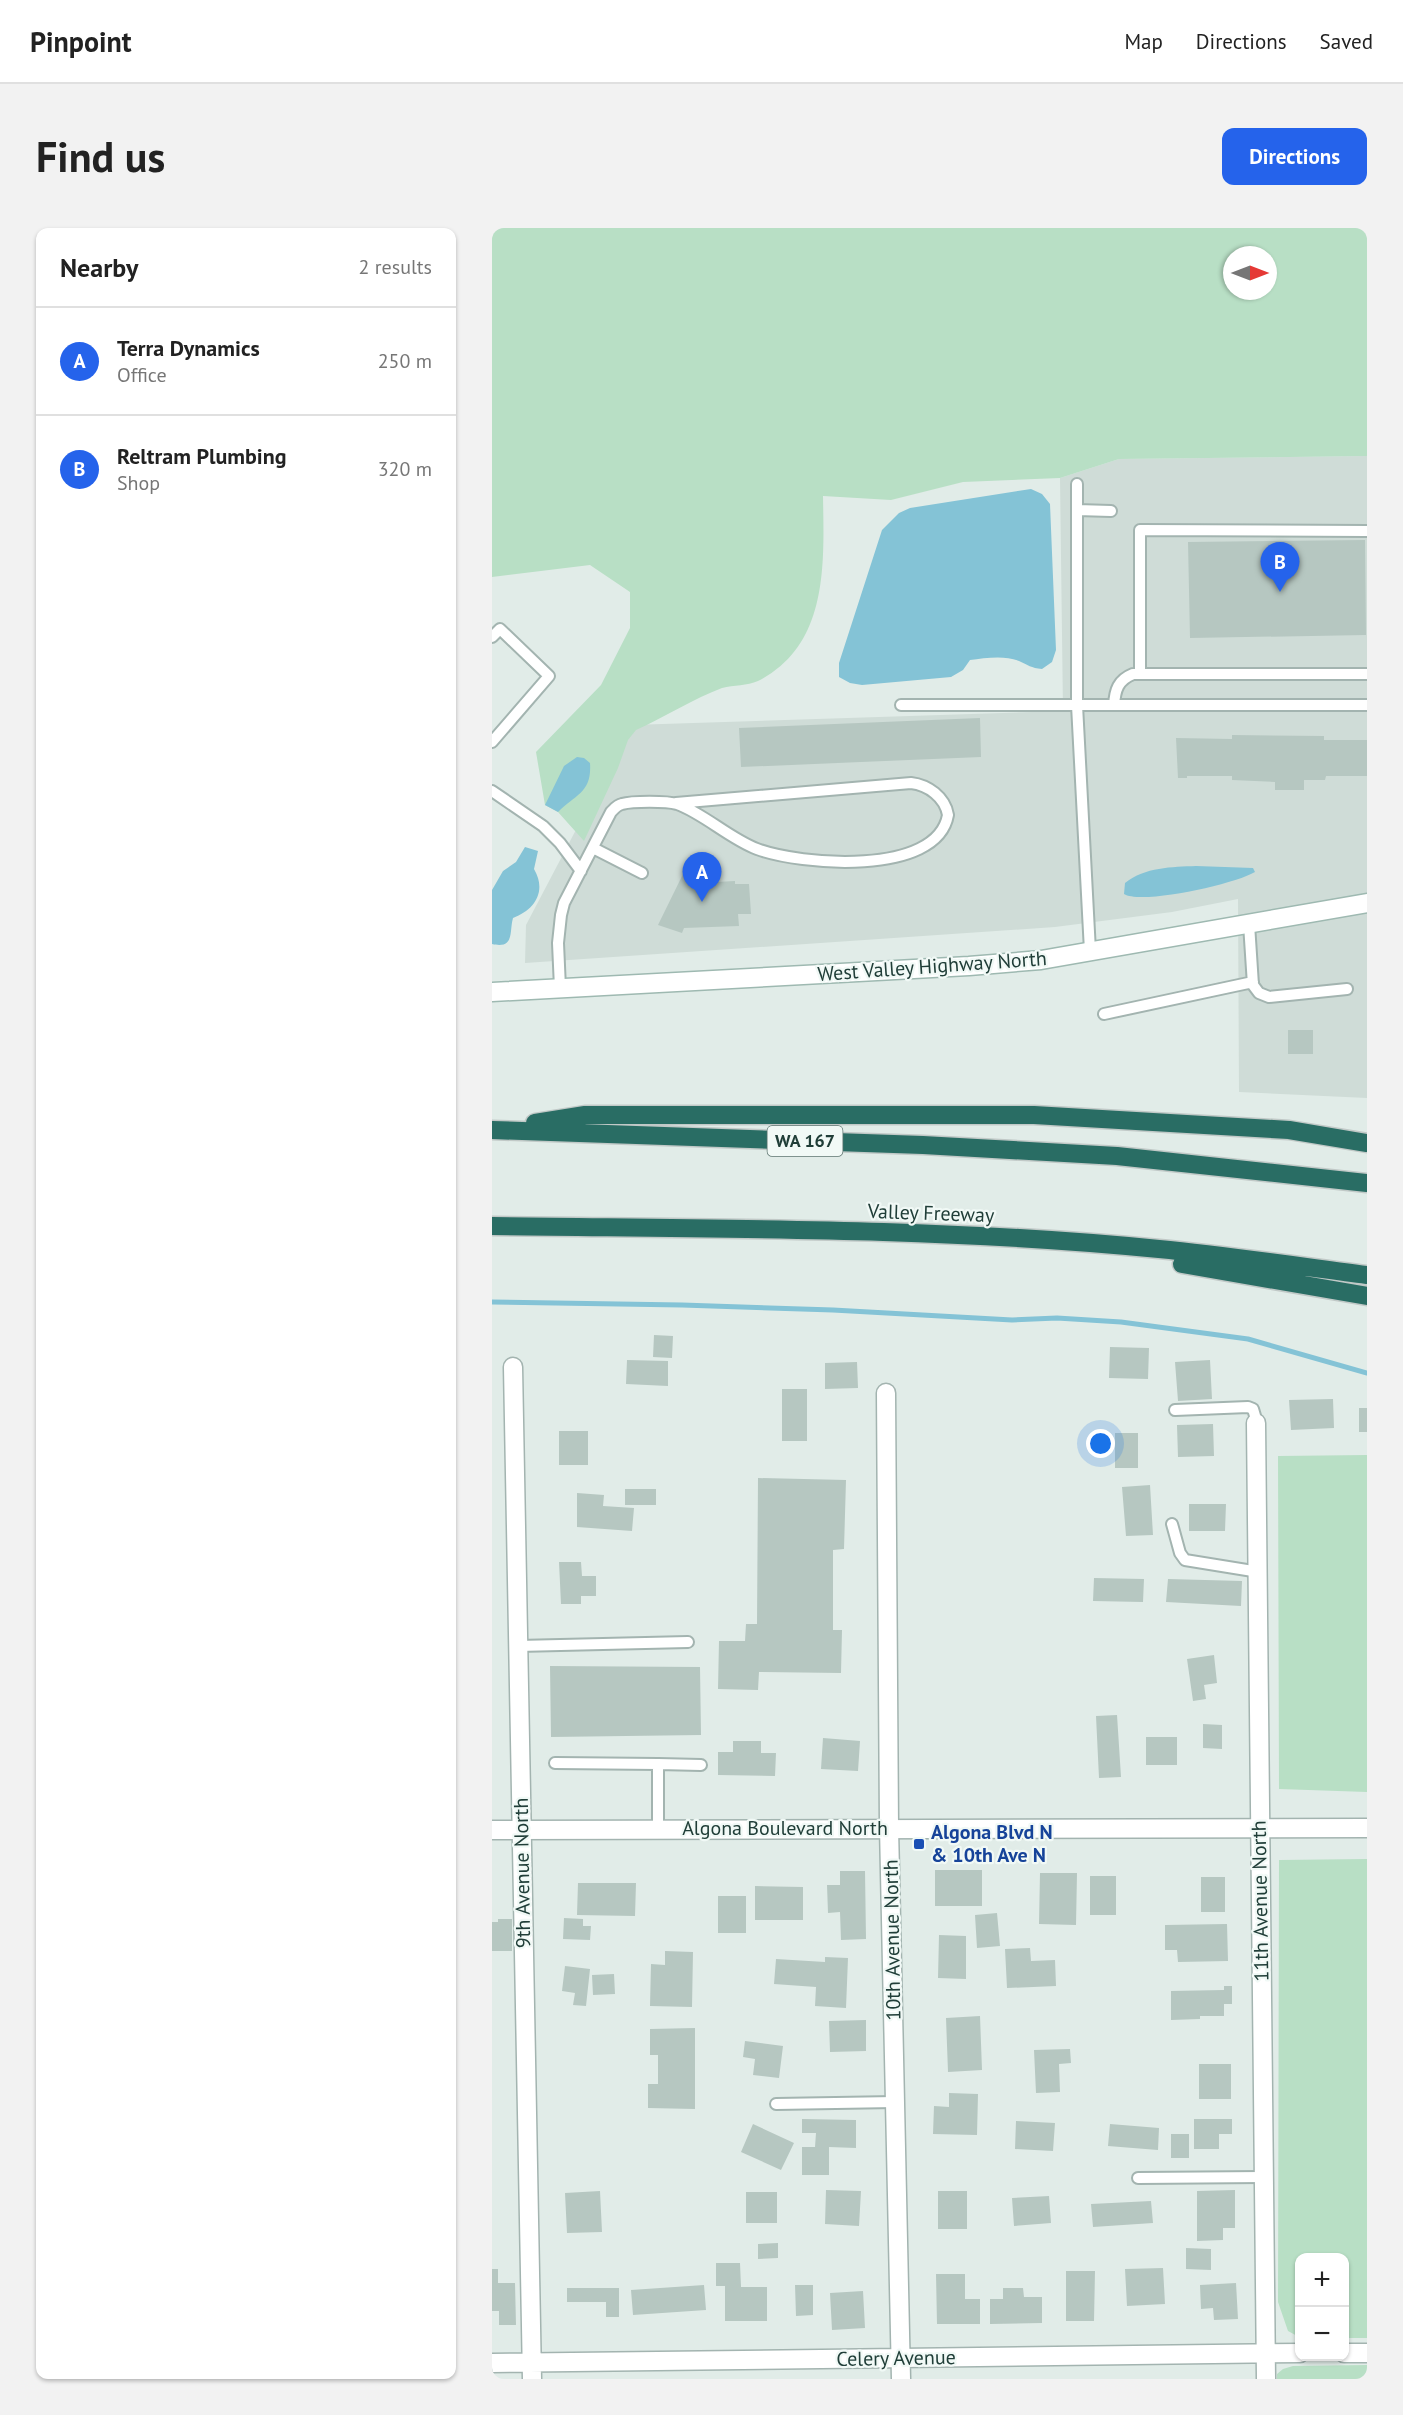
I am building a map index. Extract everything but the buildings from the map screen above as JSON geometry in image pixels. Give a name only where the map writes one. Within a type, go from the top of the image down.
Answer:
[{"type":"highway","points":[[493,1130],[585,1115],[850,1114],[1034,1115],[1289,1130],[1367,1131]]},
{"type":"highway","name":"WA 167","points":[[493,1130],[923,1145],[1117,1156],[1367,1183]]},
{"type":"highway","points":[[1289,1130],[1367,1143]]},
{"type":"highway","name":"Valley Freeway","points":[[492,1226],[782,1230],[1020,1239],[1160,1249],[1367,1275]]},
{"type":"highway","points":[[1020,1239],[1244,1273],[1367,1296]]},
{"type":"street","name":"West Valley Highway North","points":[[492,992],[969,966],[1041,960],[1367,903]]},
{"type":"street","name":"9th Avenue North","points":[[513,1367],[532,2371]]},
{"type":"street","name":"10th Avenue North","points":[[886,1393],[889,1827],[901,2379]]},
{"type":"street","name":"11th Avenue North","points":[[1257,1424],[1259,1828],[1266,2379]]},
{"type":"street","name":"Algona Boulevard North","points":[[492,1830],[889,1827],[1367,1828]]},
{"type":"street","name":"Celery Avenue","points":[[492,2363],[532,2371],[901,2358],[1295,2353]]},
{"type":"street","points":[[1349,2353],[1367,2353]]},
{"type":"lane","points":[[1077,484],[1077,705],[1090,951]]},
{"type":"lane","points":[[1077,510],[1111,511]]},
{"type":"lane","points":[[1140,674],[1140,530],[1367,531]]},
{"type":"lane","points":[[492,637],[500,628],[549,676],[492,742]]},
{"type":"lane","points":[[1114,705],[1120,681],[1140,674],[1367,674]]},
{"type":"lane","points":[[901,705],[1367,705]]},
{"type":"lane","points":[[560,988],[558,943],[564,903],[611,812],[619,805],[632,802],[676,803],[911,783],[932,790],[945,804],[948,815],[938,835],[909,853],[883,859],[822,862],[786,858],[753,848],[676,803]]},
{"type":"lane","points":[[492,791],[543,826],[560,843],[581,871]]},
{"type":"lane","points":[[592,848],[642,873]]},
{"type":"lane","points":[[1249,924],[1253,982],[1258,993],[1269,997],[1347,989]]},
{"type":"lane","points":[[1104,1014],[1253,982]]},
{"type":"lane","points":[[1175,1410],[1248,1407],[1253,1409],[1257,1424]]},
{"type":"lane","points":[[1172,1524],[1179,1553],[1185,1560],[1259,1572]]},
{"type":"lane","points":[[518,1646],[688,1642]]},
{"type":"lane","points":[[555,1763],[701,1765]]},
{"type":"lane","points":[[658,1764],[658,1828]]},
{"type":"lane","points":[[776,2104],[895,2102]]},
{"type":"lane","points":[[1138,2178],[1263,2177]]},
{"type":"shaded area","points":[[1367,456],[1367,1098],[1239,1092],[1238,899],[1172,912],[1055,927],[525,963],[526,925],[631,725],[1063,711],[1060,478],[1119,459]]},
{"type":"green space","points":[[492,228],[1367,228],[1367,456],[1119,459],[1060,478],[963,482],[891,500],[823,496],[822,574],[810,624],[798,646],[781,665],[758,681],[722,688],[636,730],[628,740],[618,768],[584,841],[558,812],[545,805],[536,752],[601,685],[630,628],[630,592],[590,565],[492,577]]},
{"type":"green space","points":[[1367,1455],[1367,1792],[1279,1789],[1278,1456]]},
{"type":"green space","points":[[1367,1859],[1367,2338],[1349,2338],[1349,2253],[1295,2253],[1295,2335],[1288,2331],[1278,2302],[1279,1860]]},
{"type":"green space","points":[[1367,2365],[1367,2379],[1277,2379],[1277,2374],[1283,2369],[1293,2366]]},
{"type":"water","points":[[1031,489],[1042,494],[1050,504],[1056,650],[1052,662],[1042,669],[1008,658],[982,658],[970,660],[963,670],[951,677],[862,685],[850,683],[839,677],[839,663],[882,530],[899,513],[910,508]]},
{"type":"water","points":[[577,757],[584,758],[590,763],[586,787],[558,812],[545,805],[564,766]]},
{"type":"water","points":[[525,847],[538,851],[534,869],[539,885],[537,899],[527,910],[513,918],[508,942],[499,945],[492,944],[492,890],[503,871],[516,862]]},
{"type":"water","points":[[1196,866],[1253,868],[1255,872],[1229,882],[1189,892],[1149,897],[1124,894],[1125,883],[1141,874],[1159,869]]},
{"type":"waterway","points":[[492,1302],[682,1305],[833,1310],[1012,1320],[1057,1318],[1121,1322],[1248,1339],[1367,1373]]},
{"type":"place","name":"Reltram Plumbing","points":[[1280,592]]},
{"type":"place","name":"Terra Dynamics","points":[[702,902]]},
{"type":"place","name":"Algona Blvd N & 10th Ave N","points":[[919,1844]]}]
